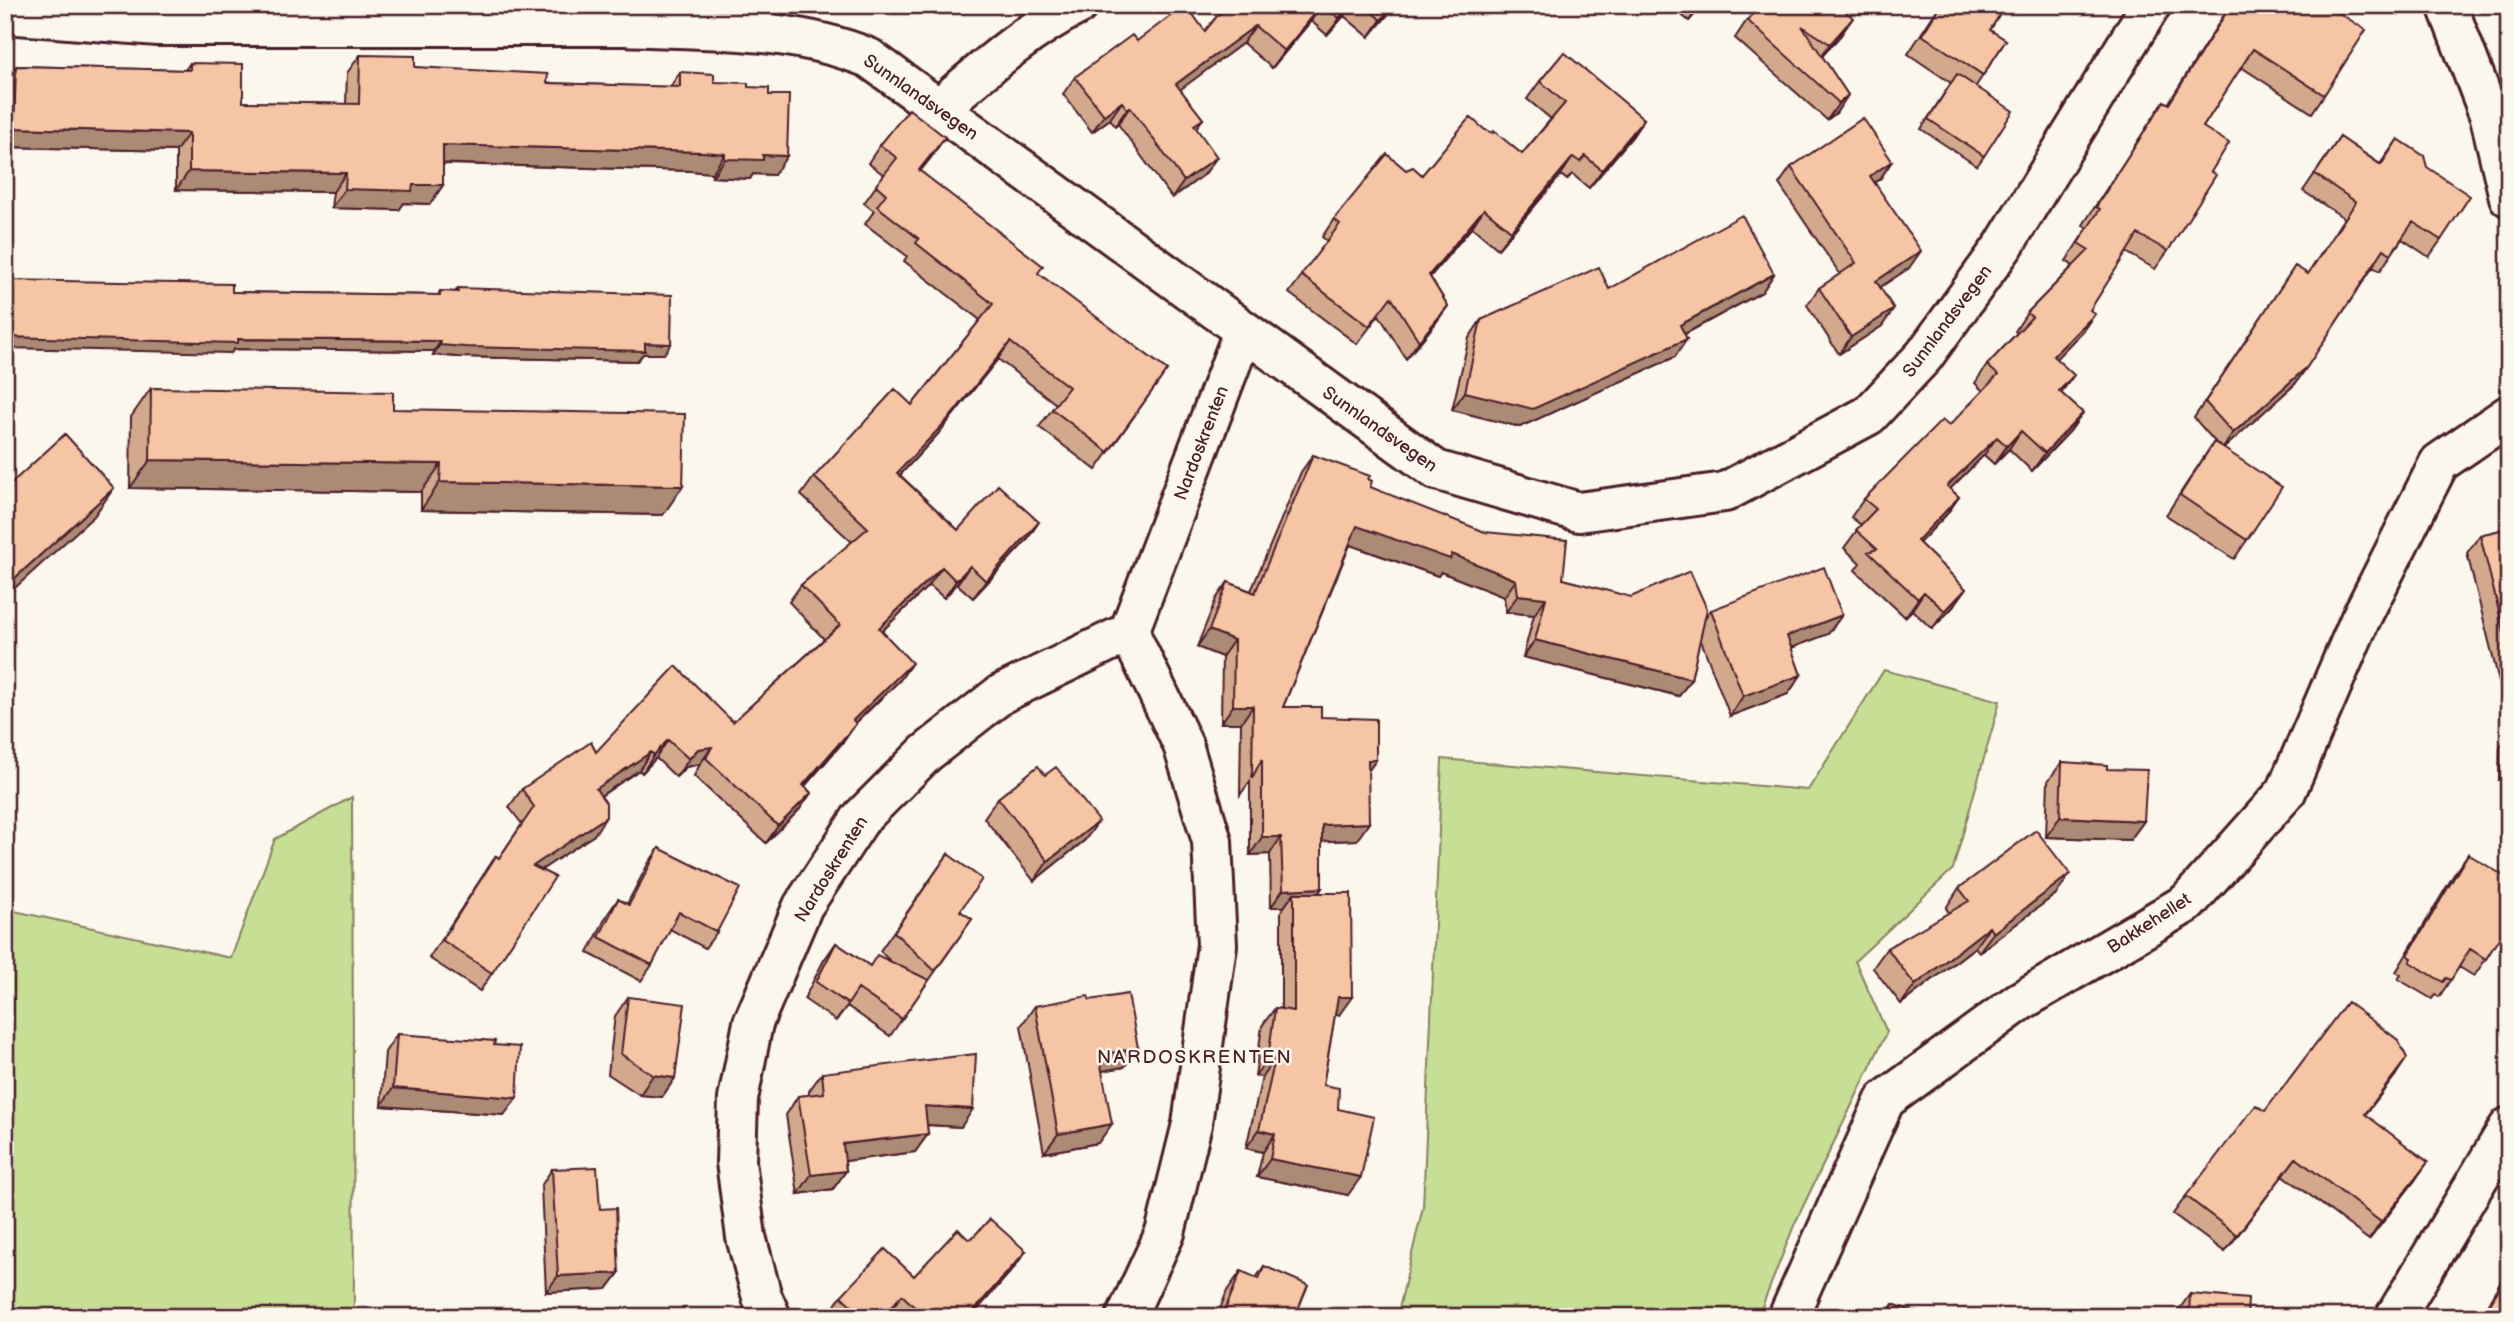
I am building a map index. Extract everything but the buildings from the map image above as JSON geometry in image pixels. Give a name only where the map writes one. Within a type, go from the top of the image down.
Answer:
[{"type":"street","points":[[939,108],[991,64],[1060,14],[1078,5]]},
{"type":"street","name":"Sunnlandsvegen","points":[[5,14],[158,26],[621,15],[789,34],[834,44],[869,58],[1436,470],[1579,512],[1725,492],[1870,415],[1924,356],[2004,245],[2151,5]]},
{"type":"street","points":[[2447,5],[2490,117],[2509,197]]},
{"type":"street","name":"Nardoskrenten","points":[[771,1317],[762,1297],[746,1237],[736,1162],[737,1099],[753,1023],[803,906],[861,818],[926,753],[1001,694],[1129,632],[1243,332]]},
{"type":"street","name":"Bakkehellet","points":[[1788,1317],[1885,1100],[2020,1002],[2188,903],[2286,792],[2360,620],[2439,463],[2509,415]]},
{"type":"street","points":[[1126,1317],[1165,1233],[1192,1124],[1217,945],[1212,841],[1182,745],[1129,632]]},
{"type":"street","points":[[2395,1317],[2509,1127]]},
{"type":"green space","points":[[1884,670],[2000,701],[1953,869],[1855,961],[1887,1032],[1795,1223],[1758,1317],[1397,1317],[1423,1207],[1442,759],[1808,790]]},
{"type":"green space","points":[[352,797],[354,1317],[5,1317],[5,909],[231,958],[275,839]]},
{"type":"district","name":"NARDOSKRENTEN","points":[[1195,1056]]}]
